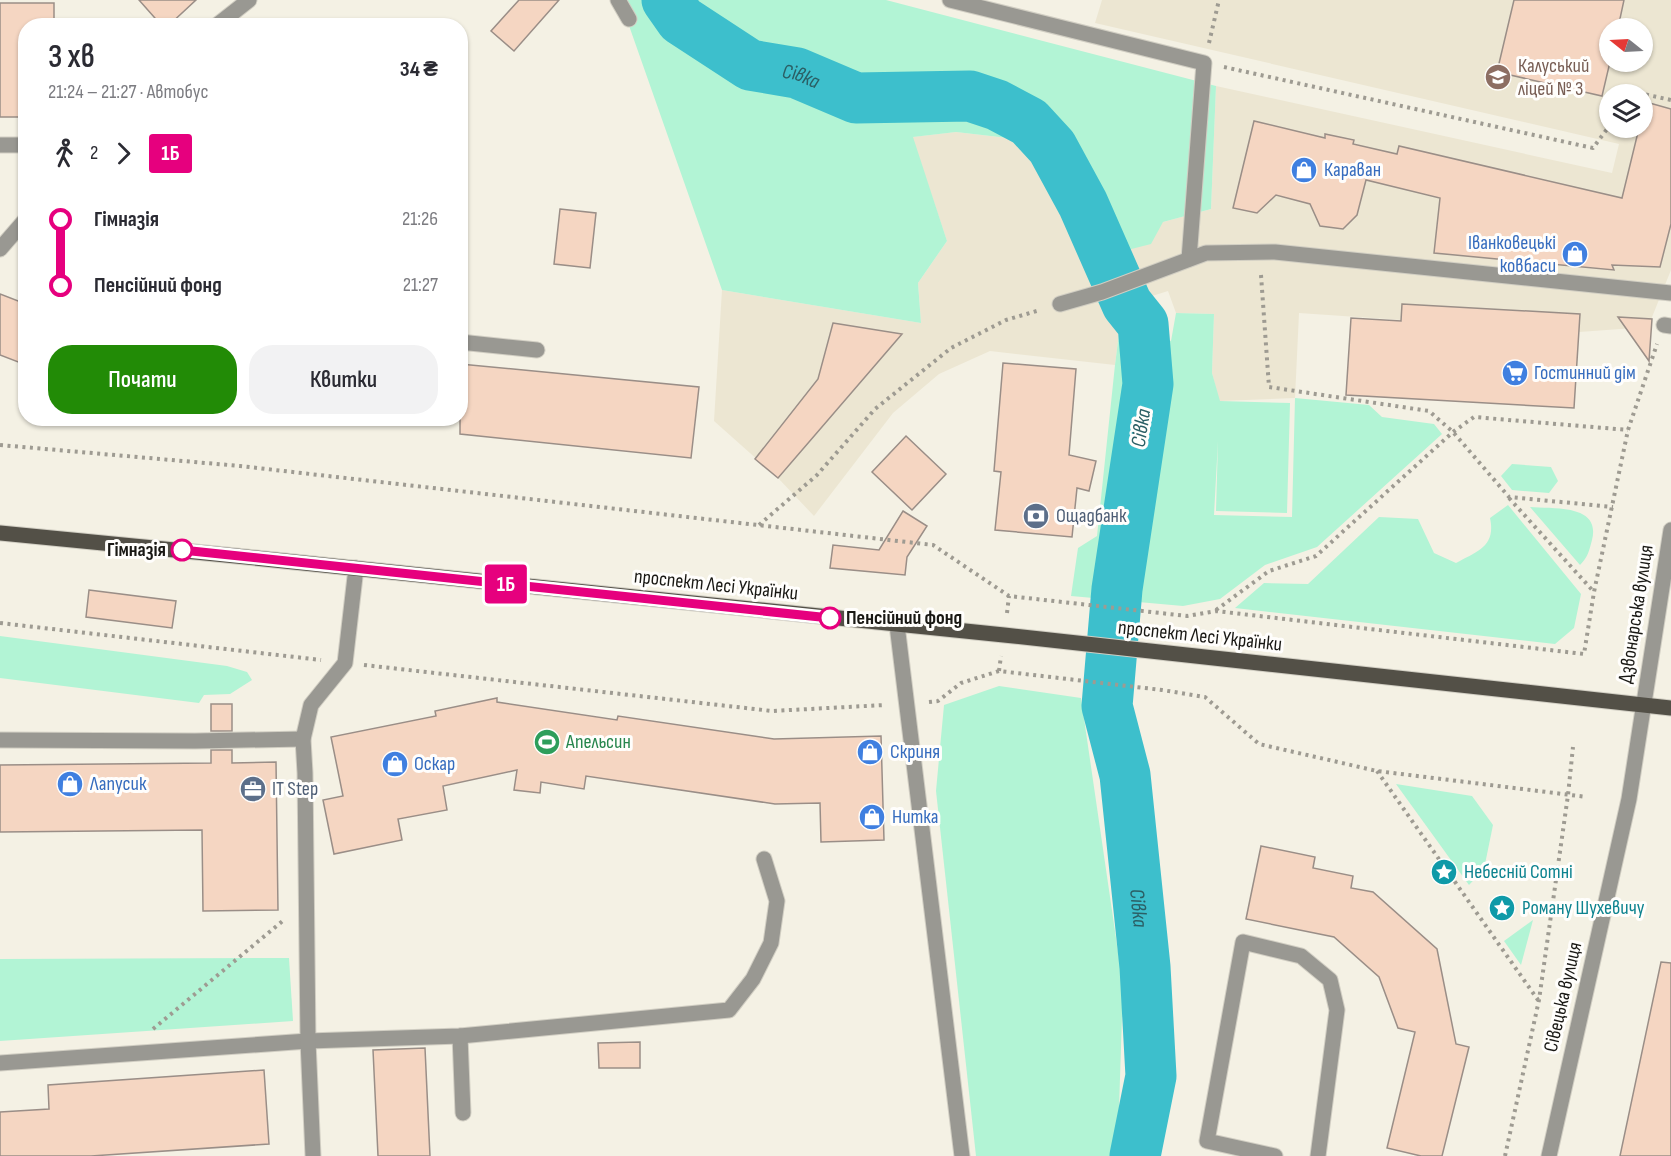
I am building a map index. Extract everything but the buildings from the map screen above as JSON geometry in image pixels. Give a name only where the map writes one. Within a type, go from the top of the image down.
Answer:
[{"type":"main road","name":"проспект Лесі Українки","points":[[0,533],[356,568],[1671,708]]},
{"type":"street","points":[[226,18],[249,0]]},
{"type":"street","points":[[618,0],[629,19]]},
{"type":"street","points":[[950,0],[1204,63],[1189,259]]},
{"type":"street","points":[[0,145],[18,145]]},
{"type":"street","points":[[0,249],[18,231]]},
{"type":"street","points":[[1060,304],[1102,292],[1206,253],[1275,252],[1671,293]]},
{"type":"street","points":[[468,343],[537,350]]},
{"type":"street","name":"Дзвонарська вулиця","points":[[1643,705],[1671,530]]},
{"type":"street","points":[[312,1156],[303,739],[311,705],[345,663],[356,568]]},
{"type":"street","points":[[897,625],[962,1156]]},
{"type":"street","name":"Сівецька вулиця","points":[[1549,1156],[1629,799],[1643,705]]},
{"type":"street","points":[[0,740],[303,739]]},
{"type":"street","points":[[0,1063],[308,1041],[460,1036],[729,1010],[753,979],[771,943],[777,901],[764,860]]},
{"type":"street","points":[[1275,1156],[1207,1141],[1243,942],[1301,956],[1330,980],[1337,1010],[1318,1156]]},
{"type":"street","points":[[460,1036],[463,1113]]},
{"type":"path","points":[[1218,0],[1204,63],[1593,148],[1600,138]]},
{"type":"path","points":[[1653,96],[1671,100]]},
{"type":"path","points":[[1259,253],[1269,387],[1429,411],[1453,432],[1594,592]]},
{"type":"path","points":[[759,525],[817,475],[875,409],[951,348],[1006,320],[1060,304]]},
{"type":"path","points":[[0,445],[240,466],[933,545],[1009,596],[1186,616],[1216,611],[1584,654],[1594,592],[1628,430],[1668,325]]},
{"type":"path","points":[[1216,611],[1269,572],[1317,556],[1453,432],[1474,417],[1628,430]]},
{"type":"path","points":[[1509,497],[1613,507]]},
{"type":"path","points":[[0,624],[772,711],[938,701],[961,683],[999,671],[1205,697],[1259,744],[1377,771],[1587,797]]},
{"type":"path","points":[[1505,1156],[1539,1000],[1573,747]]},
{"type":"path","points":[[1377,771],[1539,1000]]},
{"type":"path","points":[[122,1054],[307,901]]},
{"type":"shaded area","points":[[1102,0],[1671,0],[1671,270],[1648,327],[1579,332],[1299,313],[1295,398],[1219,401],[1212,373],[1214,314],[1176,313],[1168,291],[1117,307],[1121,318],[1115,365],[990,351],[939,374],[893,413],[814,516],[778,478],[714,421],[722,290],[921,323],[918,283],[947,241],[912,137],[956,132],[1008,138],[1049,174],[1092,259],[1163,222],[1211,209],[1216,86],[1612,173],[1619,144],[1095,23]]},
{"type":"green space","points":[[620,0],[886,0],[1216,86],[1211,209],[1163,222],[1151,244],[1092,259],[1049,174],[1008,138],[956,132],[913,137],[947,241],[918,283],[921,323],[722,290]]},
{"type":"green space","points":[[1176,313],[1214,314],[1212,373],[1220,401],[1290,403],[1287,513],[1216,511],[1218,441],[1214,515],[1292,517],[1295,398],[1369,405],[1382,417],[1434,424],[1442,434],[1317,547],[1265,565],[1220,599],[1183,606],[1071,596],[1078,548],[1097,536],[1121,318],[1171,341]]},
{"type":"green space","points":[[1512,464],[1551,467],[1558,481],[1549,493],[1512,490],[1501,476]]},
{"type":"green space","points":[[1508,505],[1581,594],[1574,628],[1555,644],[1235,608],[1264,583],[1308,584],[1379,517],[1418,519],[1434,553],[1456,563],[1478,551],[1488,541],[1490,518]]},
{"type":"green space","points":[[1530,507],[1573,511],[1583,514],[1589,520],[1593,528],[1592,540],[1587,556],[1580,565]]},
{"type":"green space","points":[[0,636],[227,666],[247,672],[252,680],[230,694],[204,695],[199,703],[0,678]]},
{"type":"green space","points":[[999,686],[1081,698],[1123,986],[1119,1109],[1111,1156],[976,1156],[936,791],[944,705]]},
{"type":"green space","points":[[1396,784],[1472,796],[1493,825],[1484,869],[1469,885]]},
{"type":"green space","points":[[1533,920],[1521,965],[1504,941]]},
{"type":"green space","points":[[289,958],[293,1021],[0,1041],[0,959]]},
{"type":"waterway","name":"Сівка","points":[[667,0],[681,20],[750,65],[797,73],[856,98],[970,96],[997,105],[1029,122],[1052,147],[1083,204],[1127,304],[1143,324],[1148,384],[1117,589],[1107,706],[1125,775],[1145,967],[1151,1076],[1135,1156]]},
{"type":"bus line","name":"1Б","points":[[182,550],[830,618]]},
{"type":"place","name":"Калуський ліцей № 3","points":[[1498,77]]},
{"type":"place","name":"Караван","points":[[1304,170]]},
{"type":"place","name":"Іванковецькі ковбаси","points":[[1575,254]]},
{"type":"place","name":"Гостинний дім","points":[[1515,373]]},
{"type":"place","name":"Ощадбанк","points":[[1036,516]]},
{"type":"place","name":"Гімназія","points":[[182,550]]},
{"type":"place","name":"Пенсійний фонд","points":[[830,618]]},
{"type":"place","name":"Апельсин","points":[[547,742]]},
{"type":"place","name":"Скриня","points":[[870,752]]},
{"type":"place","name":"Оскар","points":[[395,764]]},
{"type":"place","name":"Лапусик","points":[[70,784]]},
{"type":"place","name":"IT Step","points":[[253,789]]},
{"type":"place","name":"Нитка","points":[[872,817]]},
{"type":"place","name":"Небесній Сотні","points":[[1444,872]]},
{"type":"place","name":"Роману Шухевичу","points":[[1502,908]]}]
